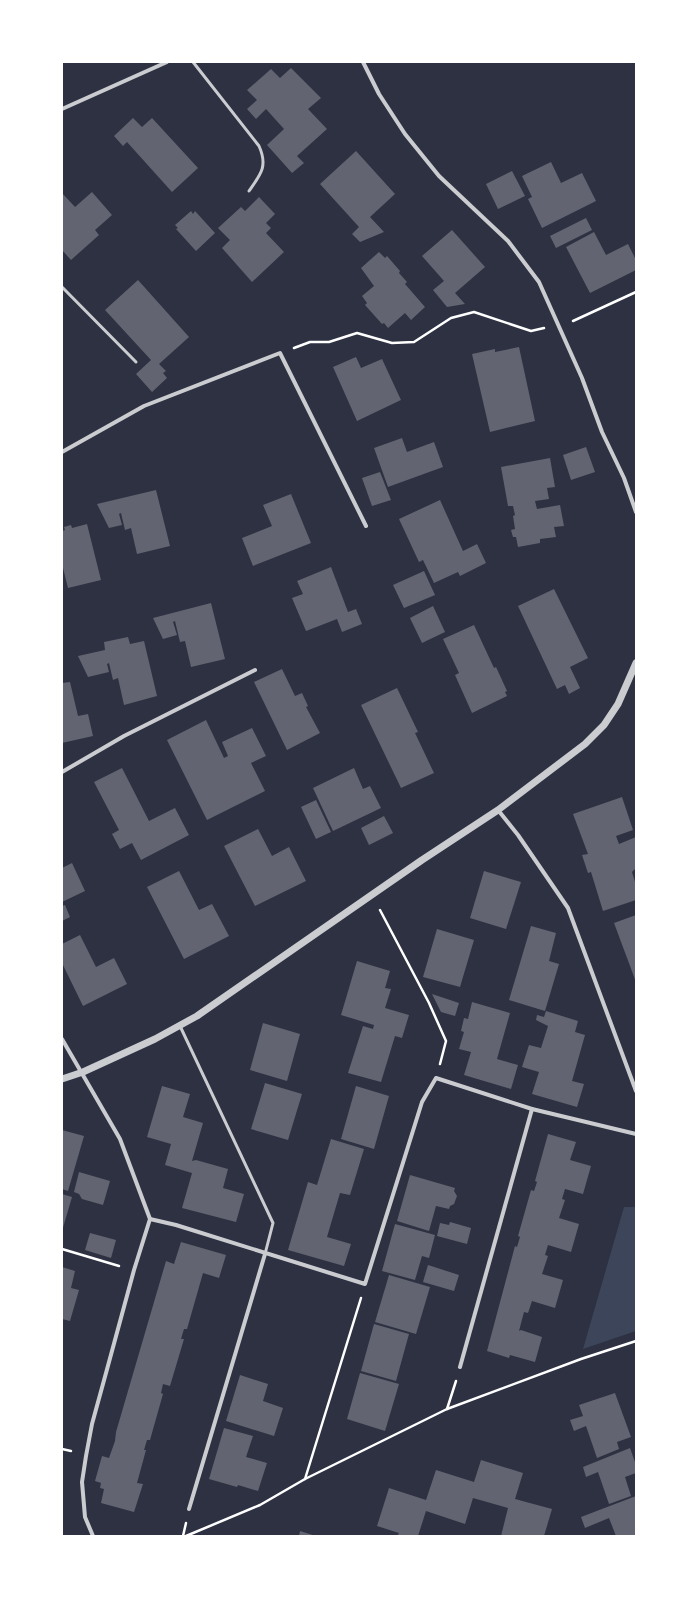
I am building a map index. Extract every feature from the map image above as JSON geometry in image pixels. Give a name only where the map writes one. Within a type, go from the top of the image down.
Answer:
[{"type":"street","points":[[62,109],[167,62]]},
{"type":"street","points":[[363,62],[379,94],[405,134],[439,176],[508,241],[539,282],[558,328],[582,378],[602,432],[624,478],[636,512]]},
{"type":"street","points":[[62,452],[144,406],[280,352],[366,526]]},
{"type":"street","points":[[62,1079],[83,1072],[180,1026],[372,894],[498,810],[585,744],[604,725],[618,704],[636,663]]},
{"type":"street","points":[[62,772],[124,736],[255,670]]},
{"type":"street","points":[[498,810],[518,835],[568,908],[611,1020],[636,1091]]},
{"type":"street","points":[[62,1039],[83,1072],[120,1139],[150,1219],[134,1270],[92,1424],[83,1476],[85,1517],[93,1536]]},
{"type":"street","points":[[150,1219],[176,1225],[365,1284],[422,1102],[436,1078],[532,1109],[636,1134]]},
{"type":"street","points":[[460,1367],[532,1109]]},
{"type":"street","points":[[190,1509],[265,1254]]},
{"type":"lane","points":[[193,62],[259,146],[264,156],[263,172],[249,191]]},
{"type":"lane","points":[[62,287],[136,362]]},
{"type":"lane","points":[[180,1026],[273,1223],[265,1254]]},
{"type":"path","points":[[558,328],[636,292]]},
{"type":"path","points":[[280,352],[310,342],[329,342],[357,333],[392,343],[414,342],[451,318],[474,312],[531,330],[544,328]]},
{"type":"path","points":[[372,894],[423,990],[446,1042],[436,1078]]},
{"type":"path","points":[[62,1249],[134,1270]]},
{"type":"path","points":[[305,1479],[365,1284]]},
{"type":"path","points":[[186,1536],[260,1505],[305,1479],[447,1409],[582,1359],[636,1341]]},
{"type":"path","points":[[447,1409],[460,1367]]},
{"type":"shaded area","points":[[624,1207],[636,1207],[636,1331],[583,1349]]},
{"type":"building","points":[[291,68],[321,98],[308,109],[327,129],[297,156],[304,163],[292,173],[267,145],[284,129],[266,109],[256,119],[247,109],[257,100],[247,90],[271,69],[280,78]]},
{"type":"building","points":[[133,118],[142,127],[152,118],[198,168],[172,192],[127,142],[123,146],[114,136]]},
{"type":"building","points":[[356,151],[395,194],[370,217],[384,232],[360,242],[352,234],[359,227],[320,184]]},
{"type":"building","points":[[551,162],[561,183],[582,173],[596,201],[542,228],[528,199],[532,197],[522,176]]},
{"type":"building","points":[[512,171],[525,196],[498,209],[486,184]]},
{"type":"building","points":[[92,192],[112,215],[95,230],[99,235],[71,260],[62,250],[62,193],[75,207]]},
{"type":"building","points":[[259,197],[275,214],[266,223],[271,228],[266,233],[284,252],[252,282],[222,248],[230,240],[218,228],[241,207],[245,211]]},
{"type":"building","points":[[191,211],[193,214],[195,211],[215,233],[196,251],[176,229],[178,228],[175,225]]},
{"type":"building","points":[[586,218],[592,230],[556,248],[550,236]]},
{"type":"building","points":[[452,230],[485,267],[455,293],[465,304],[447,307],[433,290],[444,281],[422,256]]},
{"type":"building","points":[[594,232],[606,255],[628,244],[636,260],[636,270],[590,293],[566,247]]},
{"type":"building","points":[[379,252],[385,258],[387,256],[400,271],[399,273],[407,282],[405,284],[425,307],[411,320],[405,313],[388,328],[384,323],[382,324],[365,305],[367,303],[362,296],[374,286],[361,268]]},
{"type":"building","points":[[138,280],[189,337],[159,364],[166,371],[163,373],[167,378],[152,392],[136,374],[151,360],[105,310]]},
{"type":"building","points":[[519,347],[535,421],[490,432],[472,354],[495,349],[495,352]]},
{"type":"building","points":[[356,357],[361,368],[382,359],[401,400],[357,421],[333,367]]},
{"type":"building","points":[[402,438],[407,452],[434,442],[443,467],[388,487],[374,448]]},
{"type":"building","points":[[586,447],[595,472],[571,480],[563,455]]},
{"type":"building","points":[[550,458],[555,487],[547,488],[549,499],[535,501],[537,509],[560,505],[564,526],[554,527],[556,537],[540,539],[540,543],[518,547],[516,537],[513,537],[511,530],[515,529],[513,516],[515,515],[513,506],[508,506],[501,467]]},
{"type":"building","points":[[380,472],[391,500],[372,506],[362,478]]},
{"type":"building","points":[[156,490],[170,546],[137,554],[131,528],[125,530],[121,513],[119,514],[122,525],[109,528],[97,504]]},
{"type":"building","points":[[291,494],[311,543],[253,566],[242,538],[272,526],[263,505]]},
{"type":"building","points":[[440,500],[463,551],[477,544],[486,563],[460,576],[458,572],[434,583],[423,560],[419,562],[399,519]]},
{"type":"building","points":[[87,524],[101,580],[68,588],[62,564],[62,531],[65,530],[64,527],[71,525],[72,528]]},
{"type":"building","points":[[331,567],[348,612],[356,609],[362,624],[342,632],[337,619],[306,631],[292,598],[303,594],[297,581]]},
{"type":"building","points":[[424,571],[435,595],[404,608],[393,585]]},
{"type":"building","points":[[554,589],[588,658],[570,667],[580,688],[569,694],[565,685],[557,689],[518,606]]},
{"type":"building","points":[[211,603],[225,659],[191,667],[185,641],[180,642],[175,621],[173,622],[177,635],[163,639],[153,618]]},
{"type":"building","points":[[433,606],[445,632],[422,643],[410,618]]},
{"type":"building","points":[[474,625],[494,668],[496,667],[507,691],[505,692],[507,696],[472,713],[455,675],[459,673],[443,639]]},
{"type":"building","points":[[128,637],[130,644],[144,641],[157,696],[124,705],[118,678],[113,680],[109,663],[107,664],[109,672],[88,677],[78,656],[105,650],[104,642]]},
{"type":"building","points":[[282,669],[295,696],[302,693],[308,706],[306,707],[320,733],[287,750],[254,682]]},
{"type":"building","points":[[70,682],[78,716],[88,714],[93,736],[62,743],[62,683]]},
{"type":"building","points":[[397,688],[418,732],[415,733],[434,773],[401,788],[361,705]]},
{"type":"building","points":[[206,720],[224,758],[228,756],[222,742],[252,728],[266,756],[251,763],[265,791],[207,820],[167,740]]},
{"type":"building","points":[[122,768],[149,821],[175,808],[189,835],[141,860],[132,843],[120,849],[112,834],[119,830],[94,782]]},
{"type":"building","points":[[354,768],[363,789],[370,786],[381,808],[333,831],[313,788]]},
{"type":"building","points":[[622,797],[633,830],[616,836],[619,844],[636,837],[636,868],[632,872],[636,885],[636,900],[603,911],[591,872],[588,873],[582,855],[588,854],[573,814]]},
{"type":"building","points":[[316,800],[331,832],[316,839],[301,807]]},
{"type":"building","points":[[384,816],[393,833],[369,845],[361,828]]},
{"type":"building","points":[[258,829],[272,856],[289,847],[306,881],[255,906],[224,846]]},
{"type":"building","points":[[72,863],[85,891],[62,902],[62,868]]},
{"type":"building","points":[[179,871],[199,910],[212,904],[229,936],[184,959],[147,887]]},
{"type":"building","points":[[484,871],[521,882],[506,929],[470,918]]},
{"type":"building","points":[[65,905],[70,917],[62,921],[62,906]]},
{"type":"building","points":[[636,915],[636,982],[614,923]]},
{"type":"building","points":[[531,926],[556,933],[549,961],[559,964],[545,1011],[509,1000]]},
{"type":"building","points":[[437,929],[474,940],[460,987],[423,977]]},
{"type":"building","points":[[80,935],[96,967],[114,958],[127,984],[83,1006],[62,963],[62,944]]},
{"type":"building","points":[[357,961],[390,971],[385,988],[391,989],[385,1008],[409,1015],[402,1038],[395,1036],[381,1082],[348,1073],[363,1026],[373,1029],[374,1025],[341,1015]]},
{"type":"building","points":[[432,994],[459,1003],[455,1016],[441,1012]]},
{"type":"building","points":[[472,1002],[510,1013],[497,1059],[518,1065],[511,1089],[464,1075],[471,1052],[459,1049],[464,1032],[461,1031],[464,1018],[468,1019]]},
{"type":"building","points":[[546,1011],[578,1021],[575,1032],[585,1035],[572,1081],[584,1084],[577,1107],[532,1094],[539,1072],[522,1067],[529,1045],[541,1048],[548,1026],[536,1020],[537,1015],[544,1017]]},
{"type":"building","points":[[263,1023],[300,1034],[287,1081],[250,1070]]},
{"type":"building","points":[[265,1083],[302,1094],[288,1140],[251,1129]]},
{"type":"building","points":[[162,1086],[190,1094],[183,1117],[203,1123],[192,1161],[196,1160],[228,1169],[223,1188],[244,1194],[236,1222],[182,1208],[192,1173],[165,1165],[171,1144],[147,1137]]},
{"type":"building","points":[[356,1086],[389,1096],[374,1149],[341,1139]]},
{"type":"building","points":[[62,1130],[84,1136],[68,1191],[62,1189]]},
{"type":"building","points":[[548,1134],[576,1142],[570,1160],[591,1166],[583,1194],[565,1189],[562,1199],[565,1200],[559,1218],[579,1224],[571,1252],[548,1245],[545,1255],[548,1256],[542,1274],[563,1280],[555,1308],[532,1301],[528,1313],[524,1312],[519,1331],[521,1330],[542,1337],[535,1362],[510,1355],[509,1358],[487,1351],[515,1246],[517,1247],[520,1237],[518,1236],[531,1190],[534,1191],[537,1182],[535,1181]]},
{"type":"building","points":[[331,1139],[364,1149],[350,1195],[340,1193],[327,1237],[351,1244],[344,1266],[288,1250],[308,1182],[317,1185]]},
{"type":"building","points":[[79,1172],[110,1181],[103,1205],[82,1199],[79,1194],[74,1192]]},
{"type":"building","points":[[410,1175],[455,1188],[454,1191],[457,1196],[454,1204],[450,1206],[449,1209],[436,1206],[429,1231],[397,1221]]},
{"type":"building","points":[[62,1194],[72,1197],[62,1231]]},
{"type":"building","points":[[450,1222],[471,1228],[467,1244],[437,1236],[440,1223],[449,1225]]},
{"type":"building","points":[[395,1224],[435,1235],[429,1258],[422,1256],[415,1280],[382,1271]]},
{"type":"building","points":[[90,1233],[116,1240],[111,1258],[85,1250]]},
{"type":"building","points":[[181,1242],[226,1255],[219,1278],[203,1273],[187,1329],[184,1329],[181,1339],[184,1339],[170,1386],[163,1384],[161,1393],[163,1394],[150,1440],[147,1440],[144,1450],[146,1450],[137,1483],[143,1484],[134,1512],[101,1503],[104,1489],[100,1488],[101,1483],[95,1481],[102,1456],[109,1458],[115,1441],[116,1432],[166,1261],[174,1264]]},
{"type":"building","points":[[428,1265],[459,1275],[454,1291],[423,1282]]},
{"type":"building","points":[[62,1267],[75,1271],[71,1288],[79,1290],[70,1321],[62,1319]]},
{"type":"building","points":[[389,1275],[430,1287],[416,1334],[375,1322]]},
{"type":"building","points":[[374,1324],[409,1334],[396,1381],[361,1371]]},
{"type":"building","points":[[360,1373],[399,1384],[385,1431],[347,1419]]},
{"type":"building","points":[[240,1375],[268,1384],[263,1401],[283,1408],[274,1436],[226,1421]]},
{"type":"building","points":[[615,1393],[631,1437],[617,1442],[619,1449],[597,1458],[586,1426],[574,1431],[570,1420],[583,1416],[579,1405]]},
{"type":"building","points":[[224,1428],[253,1436],[246,1457],[267,1463],[258,1491],[209,1479]]},
{"type":"building","points":[[630,1448],[636,1465],[636,1473],[625,1477],[631,1496],[609,1504],[598,1472],[586,1477],[583,1467]]},
{"type":"building","points":[[481,1460],[523,1473],[515,1499],[552,1509],[544,1536],[501,1536],[508,1508],[473,1498],[465,1524],[426,1511],[418,1536],[397,1536],[399,1533],[377,1526],[389,1488],[426,1500],[436,1470],[474,1482]]},
{"type":"building","points":[[636,1496],[636,1536],[616,1536],[609,1518],[585,1528],[581,1517]]},
{"type":"building","points":[[300,1531],[316,1536],[299,1536]]}]
